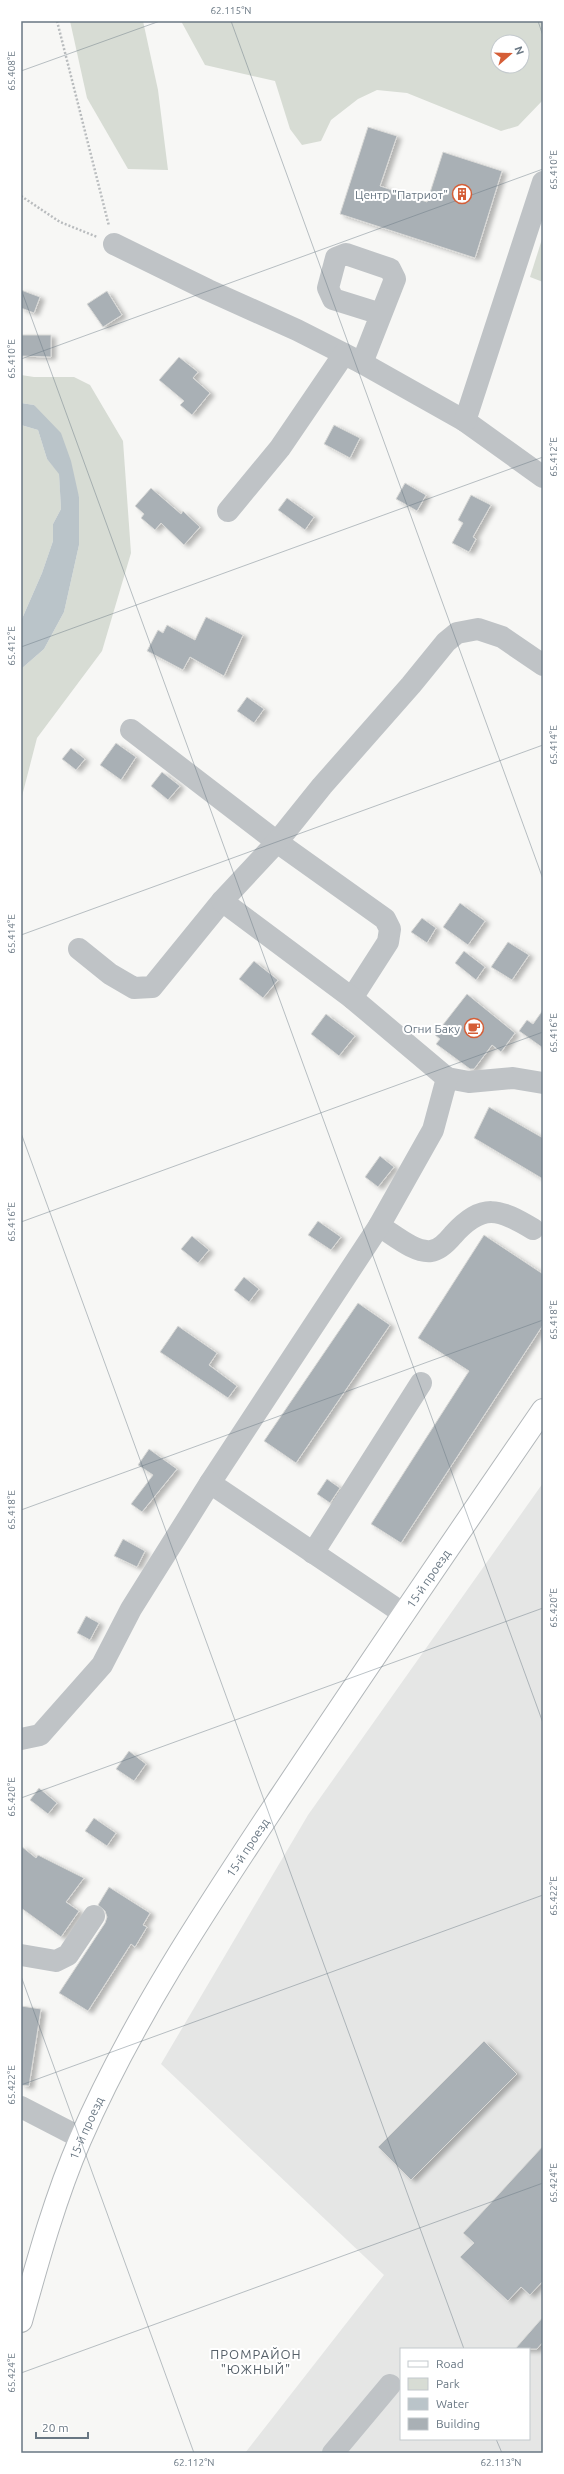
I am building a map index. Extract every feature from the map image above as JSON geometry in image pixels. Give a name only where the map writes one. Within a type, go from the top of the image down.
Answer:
[{"type":"main road","name":"15-й проезд","points":[[21,2321],[57,2196],[81,2138],[109,2079],[172,1964],[208,1906],[543,1410]]},
{"type":"street","points":[[464,421],[543,182]]},
{"type":"street","points":[[114,244],[353,359],[464,421],[543,477]]},
{"type":"street","points":[[228,511],[353,359],[381,314]]},
{"type":"street","points":[[79,949],[110,974],[134,988],[152,988],[222,901],[277,842],[322,786],[411,685],[446,642],[457,633],[478,629],[502,637],[543,665]]},
{"type":"street","points":[[131,730],[277,842],[385,919],[390,929],[388,942],[352,998]]},
{"type":"street","points":[[222,901],[352,998],[447,1078],[469,1082],[513,1078],[543,1083]]},
{"type":"street","points":[[21,1739],[40,1735],[102,1665],[131,1609],[210,1483],[379,1226],[432,1130],[447,1078]]},
{"type":"street","points":[[379,1226],[416,1248],[431,1251],[446,1243],[457,1231],[486,1212],[498,1211],[533,1229]]},
{"type":"street","points":[[313,1553],[421,1383]]},
{"type":"street","points":[[210,1483],[404,1614]]},
{"type":"street","points":[[21,1955],[56,1961],[68,1955],[94,1916]]},
{"type":"street","points":[[21,2107],[81,2138]]},
{"type":"street","points":[[333,2453],[390,2386]]},
{"type":"path","points":[[57,21],[114,244]]},
{"type":"path","points":[[21,196],[60,222],[114,244]]},
{"type":"shaded area","points":[[543,1483],[543,2453],[245,2453],[384,2275],[161,2064],[308,1815]]},
{"type":"green space","points":[[70,21],[143,21],[158,90],[168,170],[128,169],[87,98]]},
{"type":"green space","points":[[181,21],[543,21],[543,100],[518,126],[501,131],[407,93],[377,90],[358,99],[331,120],[321,141],[302,145],[290,129],[275,81],[205,65]]},
{"type":"green space","points":[[543,236],[543,282],[530,277]]},
{"type":"green space","points":[[21,375],[34,377],[74,377],[90,385],[123,441],[131,553],[102,651],[37,738],[21,800],[21,669],[44,649],[64,612],[79,545],[79,497],[34,405],[21,403]]},
{"type":"green space","points":[[21,425],[38,430],[47,459],[59,473],[61,509],[53,524],[53,541],[42,573],[21,621]]},
{"type":"water","points":[[21,403],[34,405],[61,433],[71,461],[79,497],[79,545],[64,612],[44,649],[21,669],[21,621],[42,573],[53,541],[53,524],[61,509],[59,474],[47,459],[38,430],[21,425]]},
{"type":"building","name":"Центр \"Патриот\"","points":[[368,127],[397,136],[380,186],[427,202],[443,152],[502,171],[475,258],[340,214]]},
{"type":"building","points":[[21,290],[40,297],[34,313],[21,308]]},
{"type":"building","points":[[107,291],[122,315],[103,327],[87,304]]},
{"type":"building","points":[[21,335],[51,335],[51,357],[21,356]]},
{"type":"building","points":[[179,357],[198,372],[193,378],[210,393],[192,415],[180,405],[184,401],[159,380]]},
{"type":"building","points":[[334,425],[360,438],[350,458],[324,444]]},
{"type":"building","points":[[405,483],[426,495],[417,511],[396,499]]},
{"type":"building","points":[[151,488],[181,514],[183,511],[200,527],[184,545],[161,523],[155,530],[141,518],[144,514],[135,506]]},
{"type":"building","points":[[471,495],[491,505],[473,537],[476,539],[469,552],[452,543],[463,523],[458,520]]},
{"type":"building","points":[[287,498],[314,517],[305,530],[278,510]]},
{"type":"building","points":[[206,617],[243,635],[224,676],[190,657],[183,670],[147,651],[158,630],[163,633],[167,625],[195,640]]},
{"type":"building","points":[[247,697],[264,709],[254,723],[237,711]]},
{"type":"building","points":[[116,743],[136,757],[121,780],[100,765]]},
{"type":"building","points":[[71,748],[85,759],[76,770],[62,759]]},
{"type":"building","points":[[162,772],[180,786],[168,800],[151,786]]},
{"type":"building","points":[[460,903],[485,921],[468,945],[443,927]]},
{"type":"building","points":[[422,918],[436,928],[427,943],[411,932]]},
{"type":"building","points":[[508,942],[529,955],[512,980],[491,967]]},
{"type":"building","points":[[464,951],[485,967],[476,980],[455,963]]},
{"type":"building","points":[[254,961],[278,980],[263,998],[239,979]]},
{"type":"building","points":[[467,994],[515,1033],[501,1052],[492,1045],[474,1069],[470,1069],[436,1044],[440,1039],[435,1035]]},
{"type":"building","points":[[543,1010],[543,1048],[519,1031],[527,1020],[533,1024]]},
{"type":"building","points":[[326,1014],[355,1036],[339,1056],[311,1034]]},
{"type":"building","points":[[489,1107],[543,1138],[543,1179],[474,1138]]},
{"type":"building","points":[[380,1156],[394,1167],[378,1187],[365,1177]]},
{"type":"building","points":[[318,1221],[341,1237],[331,1250],[308,1235]]},
{"type":"building","points":[[484,1235],[543,1274],[543,1325],[401,1543],[371,1524],[469,1371],[418,1338]]},
{"type":"building","points":[[192,1236],[209,1250],[198,1263],[181,1249]]},
{"type":"building","points":[[244,1277],[259,1289],[249,1302],[234,1290]]},
{"type":"building","points":[[358,1303],[390,1325],[296,1463],[264,1441]]},
{"type":"building","points":[[178,1326],[217,1353],[209,1365],[237,1386],[228,1398],[160,1352]]},
{"type":"building","points":[[149,1449],[177,1469],[142,1512],[131,1504],[153,1475],[138,1465]]},
{"type":"building","points":[[327,1479],[340,1488],[330,1503],[317,1494]]},
{"type":"building","points":[[123,1539],[145,1551],[137,1567],[114,1556]]},
{"type":"building","points":[[86,1616],[99,1623],[90,1640],[77,1633]]},
{"type":"building","points":[[129,1751],[146,1764],[134,1781],[116,1769]]},
{"type":"building","points":[[39,1788],[57,1803],[48,1814],[30,1800]]},
{"type":"building","points":[[94,1818],[116,1833],[107,1846],[85,1831]]},
{"type":"building","points":[[21,1846],[36,1858],[38,1855],[84,1878],[66,1902],[79,1911],[61,1937],[21,1908]]},
{"type":"building","points":[[109,1887],[150,1913],[143,1925],[147,1927],[135,1947],[131,1944],[88,2011],[59,1993],[105,1923],[107,1917],[105,1911],[98,1905]]},
{"type":"building","points":[[21,2006],[41,2009],[29,2086],[21,2085]]},
{"type":"building","points":[[484,2041],[517,2074],[411,2180],[378,2147]]},
{"type":"building","points":[[543,2146],[543,2281],[530,2295],[521,2287],[508,2301],[460,2257],[474,2243],[463,2233]]},
{"type":"building","points":[[543,2317],[543,2342],[537,2349],[516,2348]]},
{"type":"place","name":"Центр \"Патриот\"","points":[[462,194]]},
{"type":"place","name":"Огни Баку","points":[[474,1028]]},
{"type":"district","name":"ПРОМРАЙОН \"ЮЖНЫЙ\"","points":[[256,2362]]}]
